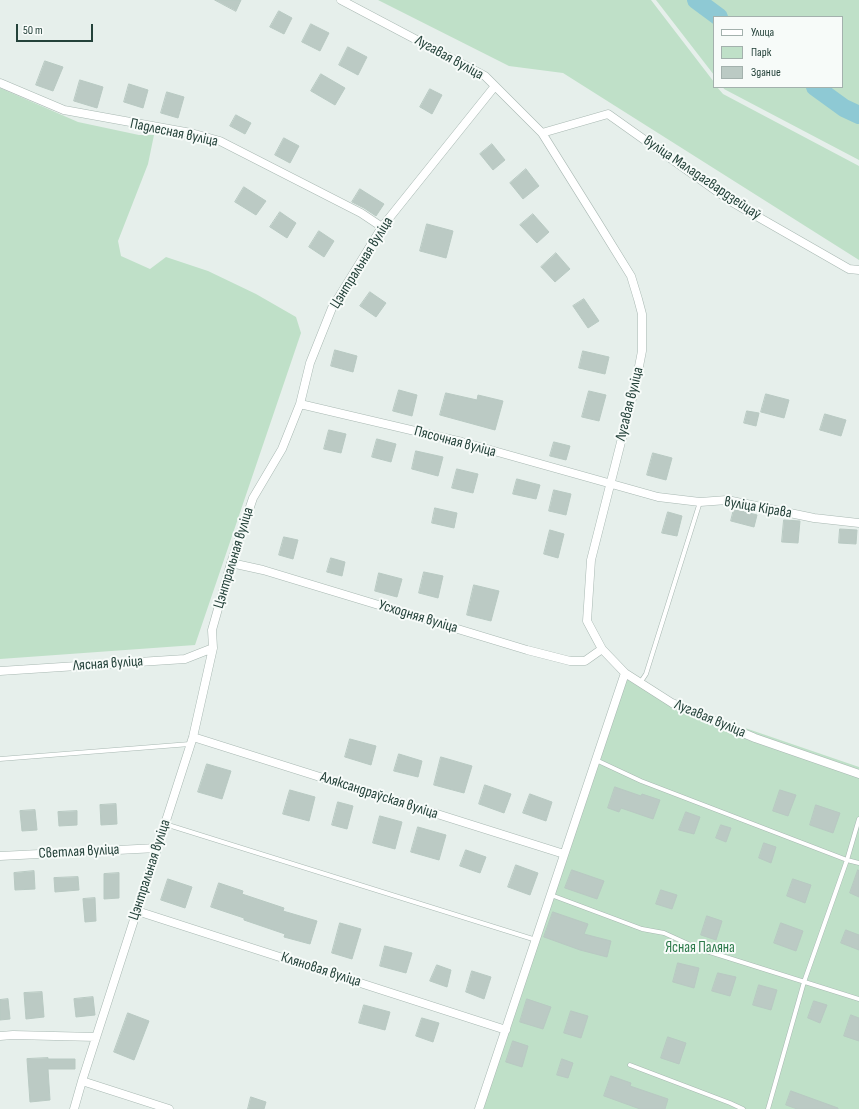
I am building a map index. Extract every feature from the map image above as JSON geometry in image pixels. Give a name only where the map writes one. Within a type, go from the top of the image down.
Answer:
[{"type":"street","name":"Лугавая вуліца","points":[[342,0],[486,76],[542,133],[630,276],[642,314],[642,352],[635,387],[591,560],[587,621],[602,649],[625,673],[672,703],[755,738],[859,774]]},
{"type":"street","name":"Падлесная вуліца","points":[[0,82],[64,110],[191,134],[220,141],[361,213],[382,227]]},
{"type":"street","name":"Цэнтральная вуліца","points":[[74,1109],[192,741],[214,648],[212,630],[231,563],[253,498],[282,449],[300,404],[310,363],[332,308],[382,227],[495,86]]},
{"type":"street","name":"вуліца Маладагвардзейцаў","points":[[542,133],[608,114],[732,202],[849,269],[859,270]]},
{"type":"street","name":"Пясочная вуліца","points":[[300,404],[462,442],[610,483]]},
{"type":"street","name":"вуліца Кірава","points":[[610,483],[658,497],[700,502],[727,500],[814,518],[859,523]]},
{"type":"street","name":"Усходняя вуліца","points":[[231,563],[263,570],[527,650],[570,661],[585,661],[602,649]]},
{"type":"street","name":"Лясная вуліца","points":[[0,671],[185,658],[214,648]]},
{"type":"street","points":[[479,1109],[625,673]]},
{"type":"street","name":"Аляксандраўская вуліца","points":[[192,741],[564,854]]},
{"type":"street","name":"Светлая вуліца","points":[[0,856],[157,848]]},
{"type":"street","name":"Кляновая вуліца","points":[[137,911],[506,1030]]},
{"type":"street","points":[[0,1036],[96,1037]]},
{"type":"street","points":[[82,1081],[169,1109]]},
{"type":"lane","points":[[640,683],[646,674],[700,502]]},
{"type":"lane","points":[[0,759],[192,741]]},
{"type":"lane","points":[[596,760],[641,781],[847,860],[859,863]]},
{"type":"lane","points":[[768,1109],[804,982],[847,860],[859,819]]},
{"type":"lane","points":[[165,824],[536,940]]},
{"type":"lane","points":[[551,895],[642,929],[664,933],[697,948],[859,999]]},
{"type":"lane","points":[[630,1065],[743,1109]]},
{"type":"green space","points":[[378,0],[651,0],[713,81],[713,88],[718,88],[723,94],[859,166],[859,260],[563,73],[509,66]]},
{"type":"green space","points":[[656,0],[859,0],[859,160],[724,88],[843,88],[843,16],[713,16],[713,74]]},
{"type":"green space","points":[[0,88],[78,122],[139,135],[154,135],[148,164],[118,241],[121,256],[150,269],[166,257],[208,271],[256,294],[296,317],[301,333],[195,645],[0,659]]},
{"type":"green space","name":"Ясная Паляна","points":[[625,673],[672,703],[859,767],[859,1109],[479,1109]]},
{"type":"building","points":[[215,0],[241,0],[236,11]]},
{"type":"building","points":[[279,11],[292,18],[284,34],[270,27]]},
{"type":"building","points":[[311,24],[329,33],[320,51],[302,42]]},
{"type":"building","points":[[348,47],[367,57],[358,75],[339,65]]},
{"type":"building","points":[[45,61],[63,67],[53,91],[36,85]]},
{"type":"building","points":[[321,74],[345,88],[335,105],[311,91]]},
{"type":"building","points":[[80,80],[103,87],[97,108],[74,101]]},
{"type":"building","points":[[129,84],[148,90],[143,108],[124,102]]},
{"type":"building","points":[[430,89],[442,95],[432,114],[420,107]]},
{"type":"building","points":[[167,92],[184,97],[178,118],[161,113]]},
{"type":"building","points":[[236,115],[251,123],[245,134],[230,126]]},
{"type":"building","points":[[284,138],[299,146],[290,163],[275,155]]},
{"type":"building","points":[[492,144],[505,160],[493,170],[480,154]]},
{"type":"building","points":[[526,169],[539,186],[523,199],[510,183]]},
{"type":"building","points":[[244,187],[266,201],[256,215],[235,202]]},
{"type":"building","points":[[360,189],[384,204],[376,216],[352,202]]},
{"type":"building","points":[[280,212],[296,223],[287,238],[270,227]]},
{"type":"building","points":[[533,214],[549,232],[537,243],[520,225]]},
{"type":"building","points":[[427,224],[453,231],[446,258],[420,251]]},
{"type":"building","points":[[319,231],[334,241],[324,257],[309,247]]},
{"type":"building","points":[[556,253],[570,269],[555,282],[541,267]]},
{"type":"building","points":[[370,292],[386,303],[376,317],[360,306]]},
{"type":"building","points":[[584,299],[599,321],[588,328],[573,306]]},
{"type":"building","points":[[335,350],[357,356],[353,372],[331,366]]},
{"type":"building","points":[[583,351],[609,357],[605,374],[579,368]]},
{"type":"building","points":[[399,390],[417,395],[412,416],[393,411]]},
{"type":"building","points":[[589,391],[606,395],[599,421],[582,417]]},
{"type":"building","points":[[446,393],[477,400],[478,395],[503,401],[495,430],[440,415]]},
{"type":"building","points":[[766,394],[789,400],[784,418],[761,412]]},
{"type":"building","points":[[747,411],[759,413],[756,426],[744,423]]},
{"type":"building","points":[[825,414],[846,420],[841,436],[820,430]]},
{"type":"building","points":[[329,430],[346,434],[341,453],[324,449]]},
{"type":"building","points":[[377,439],[396,444],[391,462],[372,457]]},
{"type":"building","points":[[554,442],[570,446],[566,460],[550,456]]},
{"type":"building","points":[[416,451],[443,457],[438,476],[412,469]]},
{"type":"building","points":[[653,453],[672,458],[666,480],[647,475]]},
{"type":"building","points":[[457,469],[478,474],[473,493],[452,488]]},
{"type":"building","points":[[517,479],[540,485],[536,499],[513,494]]},
{"type":"building","points":[[554,490],[571,494],[566,515],[549,511]]},
{"type":"building","points":[[435,508],[457,513],[454,528],[432,523]]},
{"type":"building","points":[[734,509],[757,515],[754,527],[731,521]]},
{"type":"building","points":[[668,512],[682,516],[677,536],[662,533]]},
{"type":"building","points":[[784,520],[800,521],[798,543],[782,542]]},
{"type":"building","points":[[840,529],[857,530],[856,544],[839,543]]},
{"type":"building","points":[[550,530],[564,534],[558,558],[544,554]]},
{"type":"building","points":[[284,537],[298,540],[293,559],[279,555]]},
{"type":"building","points":[[331,558],[345,562],[342,576],[327,572]]},
{"type":"building","points":[[424,572],[443,576],[438,598],[419,593]]},
{"type":"building","points":[[379,573],[402,579],[397,597],[375,591]]},
{"type":"building","points":[[474,585],[499,591],[491,621],[467,615]]},
{"type":"building","points":[[350,739],[376,746],[371,765],[345,757]]},
{"type":"building","points":[[399,754],[422,761],[418,777],[394,771]]},
{"type":"building","points":[[441,757],[472,766],[464,793],[434,785]]},
{"type":"building","points":[[207,764],[231,771],[222,799],[198,792]]},
{"type":"building","points":[[485,785],[511,794],[504,813],[479,804]]},
{"type":"building","points":[[615,787],[641,796],[642,794],[660,800],[653,819],[621,808],[619,812],[608,808]]},
{"type":"building","points":[[290,790],[315,797],[309,821],[283,814]]},
{"type":"building","points":[[780,790],[796,795],[788,816],[773,811]]},
{"type":"building","points":[[530,794],[552,802],[546,821],[523,813]]},
{"type":"building","points":[[338,802],[353,806],[347,829],[332,825]]},
{"type":"building","points":[[116,804],[117,824],[101,825],[100,805]]},
{"type":"building","points":[[816,805],[840,813],[833,833],[810,825]]},
{"type":"building","points":[[35,810],[37,830],[22,831],[20,811]]},
{"type":"building","points":[[77,811],[77,825],[59,826],[58,812]]},
{"type":"building","points":[[686,812],[700,817],[694,834],[679,830]]},
{"type":"building","points":[[380,816],[402,822],[395,849],[373,843]]},
{"type":"building","points":[[721,825],[731,828],[726,842],[716,838]]},
{"type":"building","points":[[418,827],[446,835],[439,860],[411,852]]},
{"type":"building","points":[[764,843],[776,847],[771,863],[759,858]]},
{"type":"building","points":[[466,850],[486,857],[480,873],[460,866]]},
{"type":"building","points":[[516,865],[538,873],[530,895],[508,887]]},
{"type":"building","points":[[572,870],[604,881],[597,899],[565,888]]},
{"type":"building","points":[[858,870],[859,871],[859,897],[850,893]]},
{"type":"building","points":[[34,871],[35,889],[15,890],[14,873]]},
{"type":"building","points":[[119,873],[119,898],[104,899],[104,874]]},
{"type":"building","points":[[78,877],[79,890],[55,892],[54,878]]},
{"type":"building","points":[[168,879],[192,887],[185,908],[161,900]]},
{"type":"building","points":[[793,879],[811,885],[805,903],[787,896]]},
{"type":"building","points":[[219,883],[243,891],[242,894],[284,908],[283,911],[317,921],[310,944],[284,937],[285,934],[211,907]]},
{"type":"building","points":[[661,890],[677,895],[672,909],[656,904]]},
{"type":"building","points":[[95,898],[96,921],[85,922],[83,899]]},
{"type":"building","points":[[553,912],[588,924],[584,934],[611,941],[607,957],[580,950],[544,937]]},
{"type":"building","points":[[707,916],[722,921],[716,940],[701,935]]},
{"type":"building","points":[[340,923],[361,929],[352,959],[332,953]]},
{"type":"building","points":[[781,923],[803,931],[796,951],[774,943]]},
{"type":"building","points":[[846,930],[859,935],[859,950],[841,943]]},
{"type":"building","points":[[385,946],[412,953],[406,973],[380,966]]},
{"type":"building","points":[[678,963],[699,968],[694,988],[673,982]]},
{"type":"building","points":[[437,965],[451,970],[447,987],[430,981]]},
{"type":"building","points":[[472,971],[491,977],[484,999],[466,992]]},
{"type":"building","points":[[718,973],[736,977],[730,996],[712,991]]},
{"type":"building","points":[[759,985],[777,990],[771,1010],[753,1005]]},
{"type":"building","points":[[42,992],[44,1017],[26,1019],[24,993]]},
{"type":"building","points":[[93,997],[95,1015],[76,1017],[74,999]]},
{"type":"building","points":[[8,999],[10,1019],[0,1020],[0,1000]]},
{"type":"building","points":[[527,999],[551,1007],[543,1029],[520,1022]]},
{"type":"building","points":[[814,1001],[827,1005],[820,1023],[808,1018]]},
{"type":"building","points":[[364,1005],[390,1012],[385,1030],[359,1023]]},
{"type":"building","points":[[571,1011],[588,1016],[581,1038],[564,1033]]},
{"type":"building","points":[[128,1013],[149,1021],[134,1060],[114,1052]]},
{"type":"building","points":[[851,1015],[859,1018],[859,1041],[844,1036]]},
{"type":"building","points":[[422,1018],[439,1023],[433,1042],[416,1036]]},
{"type":"building","points":[[668,1037],[686,1043],[679,1064],[661,1058]]},
{"type":"building","points":[[513,1041],[528,1046],[522,1067],[506,1062]]},
{"type":"building","points":[[27,1059],[75,1059],[75,1069],[48,1069],[50,1100],[30,1102]]},
{"type":"building","points":[[562,1059],[573,1063],[568,1078],[557,1075]]},
{"type":"building","points":[[611,1076],[631,1083],[630,1086],[668,1099],[665,1109],[640,1109],[604,1096]]},
{"type":"building","points":[[791,1091],[838,1109],[797,1109],[786,1105]]},
{"type":"building","points":[[251,1097],[266,1102],[264,1109],[248,1109]]},
{"type":"waterway","points":[[696,0],[718,16]]},
{"type":"waterway","points":[[816,88],[844,108],[859,115]]}]
